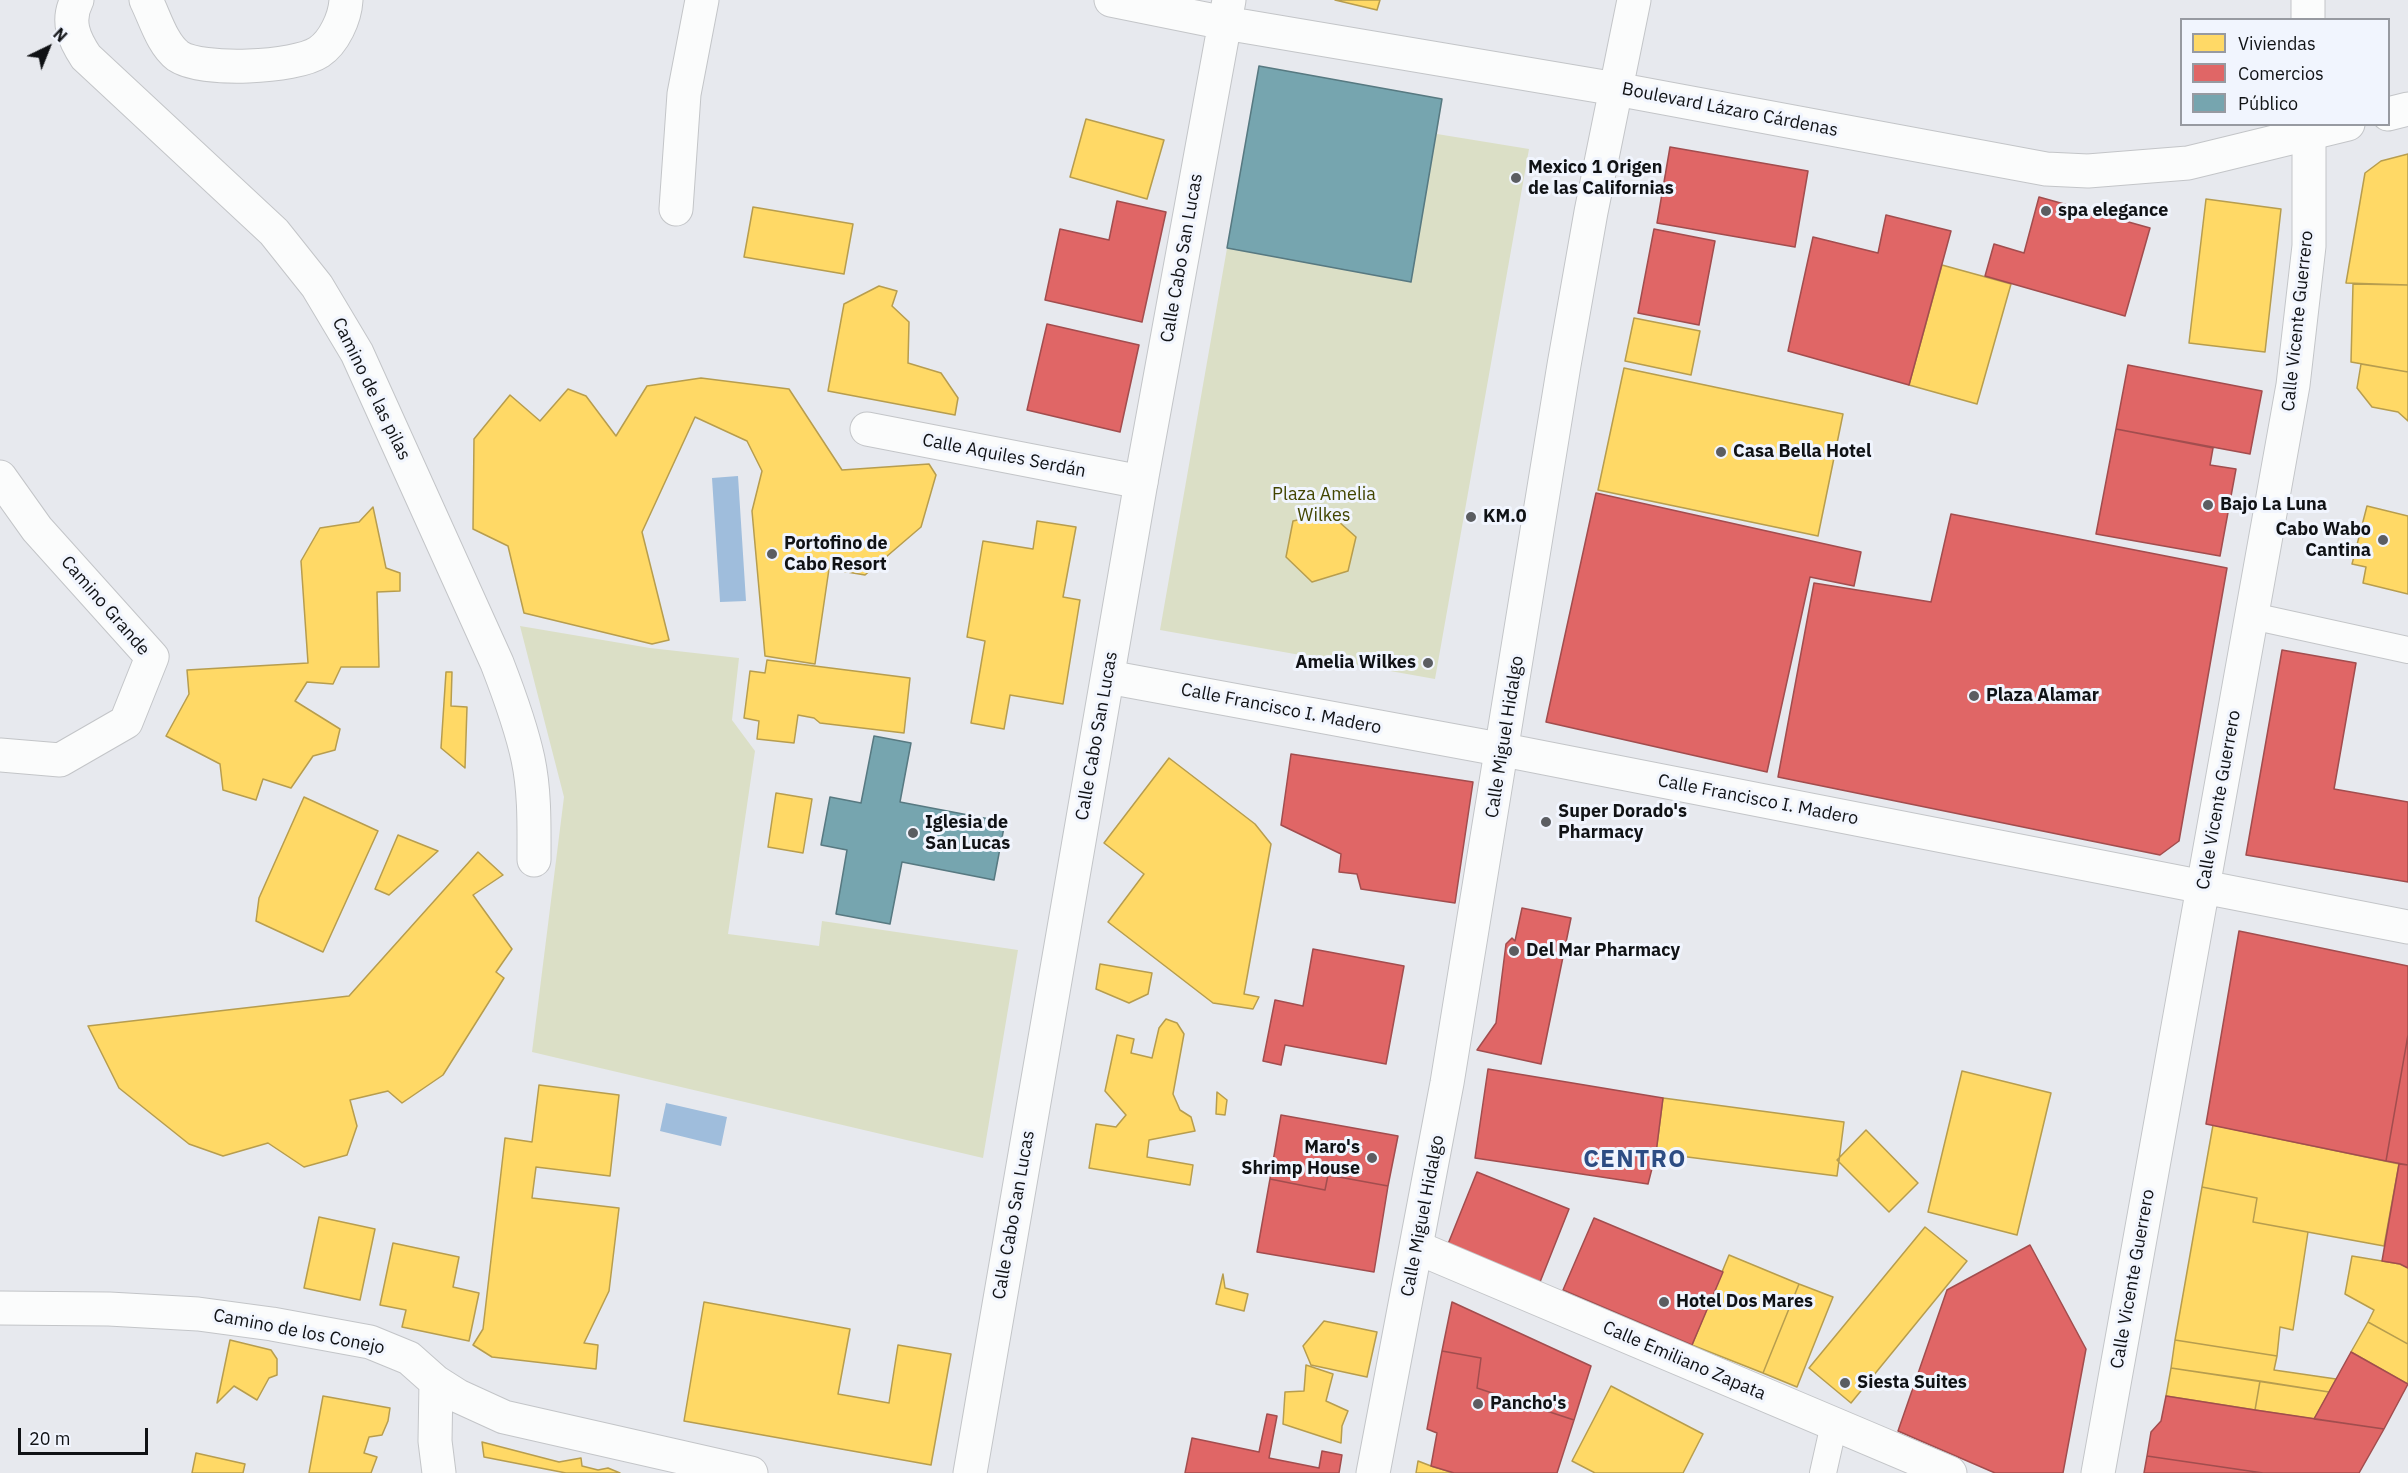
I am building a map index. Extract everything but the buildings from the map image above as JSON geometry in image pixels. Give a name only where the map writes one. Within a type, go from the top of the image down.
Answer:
[{"type":"street","name":"Camino de las pilas","points":[[77,0],[72,14],[71,27],[76,42],[86,57],[274,232],[317,286],[357,353],[497,663],[512,705],[528,759],[532,785],[534,860]]},
{"type":"street","points":[[146,0],[168,45],[176,54],[200,65],[243,67],[302,59],[321,51],[336,30],[346,0]]},
{"type":"street","points":[[676,209],[684,94],[702,0]]},
{"type":"street","name":"Boulevard Lázaro Cárdenas","points":[[1111,0],[1227,12],[1616,89],[2046,169],[2088,171],[2188,163],[2309,129],[2332,126]]},
{"type":"street","name":"Calle Miguel Hidalgo","points":[[1373,1473],[1418,1248],[1504,750],[1566,353],[1634,0]]},
{"type":"street","points":[[2308,0],[2308,18]]},
{"type":"street","name":"Calle Cabo San Lucas","points":[[970,1473],[1142,482],[1227,12]]},
{"type":"street","points":[[2390,114],[2408,109]]},
{"type":"street","name":"Calle Vicente Guerrero","points":[[2098,1473],[2293,385],[2309,246],[2309,129]]},
{"type":"street","name":"Calle Aquiles Serdán","points":[[867,429],[1142,482]]},
{"type":"street","name":"Camino Grande","points":[[0,477],[37,529],[153,657],[126,722],[60,760],[0,755]]},
{"type":"street","name":"Calle Francisco I. Madero","points":[[1108,677],[1504,750],[2408,927]]},
{"type":"street","name":"Calle Emiliano Zapata","points":[[1418,1248],[1950,1473]]},
{"type":"street","name":"Camino de los Conejo","points":[[0,1308],[109,1309],[198,1314],[272,1323],[390,1348],[423,1367],[436,1382],[480,1408],[504,1417],[751,1473]]},
{"type":"street","points":[[436,1382],[435,1441],[439,1473]]},
{"type":"lane","points":[[2252,616],[2408,650]]},
{"type":"lane","points":[[1823,1473],[1834,1424]]},
{"type":"green space","name":"Plaza Amelia Wilkes","points":[[1259,66],[1442,99],[1437,134],[1529,149],[1435,679],[1160,630]]},
{"type":"green space","points":[[520,626],[650,648],[739,658],[732,720],[755,751],[728,934],[819,946],[822,921],[1018,950],[983,1158],[532,1052],[564,797]]},
{"type":"water","points":[[738,476],[746,601],[720,602],[712,478]]},
{"type":"water","points":[[666,1103],[727,1117],[721,1146],[660,1131]]},
{"type":"place","name":"Mexico 1 Origen de las Californias","points":[[1516,178]]},
{"type":"place","name":"spa elegance","points":[[2046,211]]},
{"type":"place","name":"Casa Bella Hotel","points":[[1721,452]]},
{"type":"place","name":"Bajo La Luna","points":[[2208,505]]},
{"type":"place","name":"KM.0","points":[[1471,517]]},
{"type":"place","name":"Cabo Wabo Cantina","points":[[2383,540]]},
{"type":"place","name":"Portofino de Cabo Resort","points":[[772,554]]},
{"type":"place","name":"Amelia Wilkes","points":[[1428,663]]},
{"type":"place","name":"Plaza Alamar","points":[[1974,696]]},
{"type":"place","name":"Super Dorado's Pharmacy","points":[[1546,822]]},
{"type":"place","name":"Iglesia de San Lucas","points":[[913,833]]},
{"type":"place","name":"Del Mar Pharmacy","points":[[1514,951]]},
{"type":"place","name":"Maro's Shrimp House","points":[[1372,1158]]},
{"type":"place","name":"Hotel Dos Mares","points":[[1664,1302]]},
{"type":"place","name":"Siesta Suites","points":[[1845,1383]]},
{"type":"place","name":"Pancho's","points":[[1478,1404]]},
{"type":"district","name":"CENTRO","points":[[1635,1160]]}]
